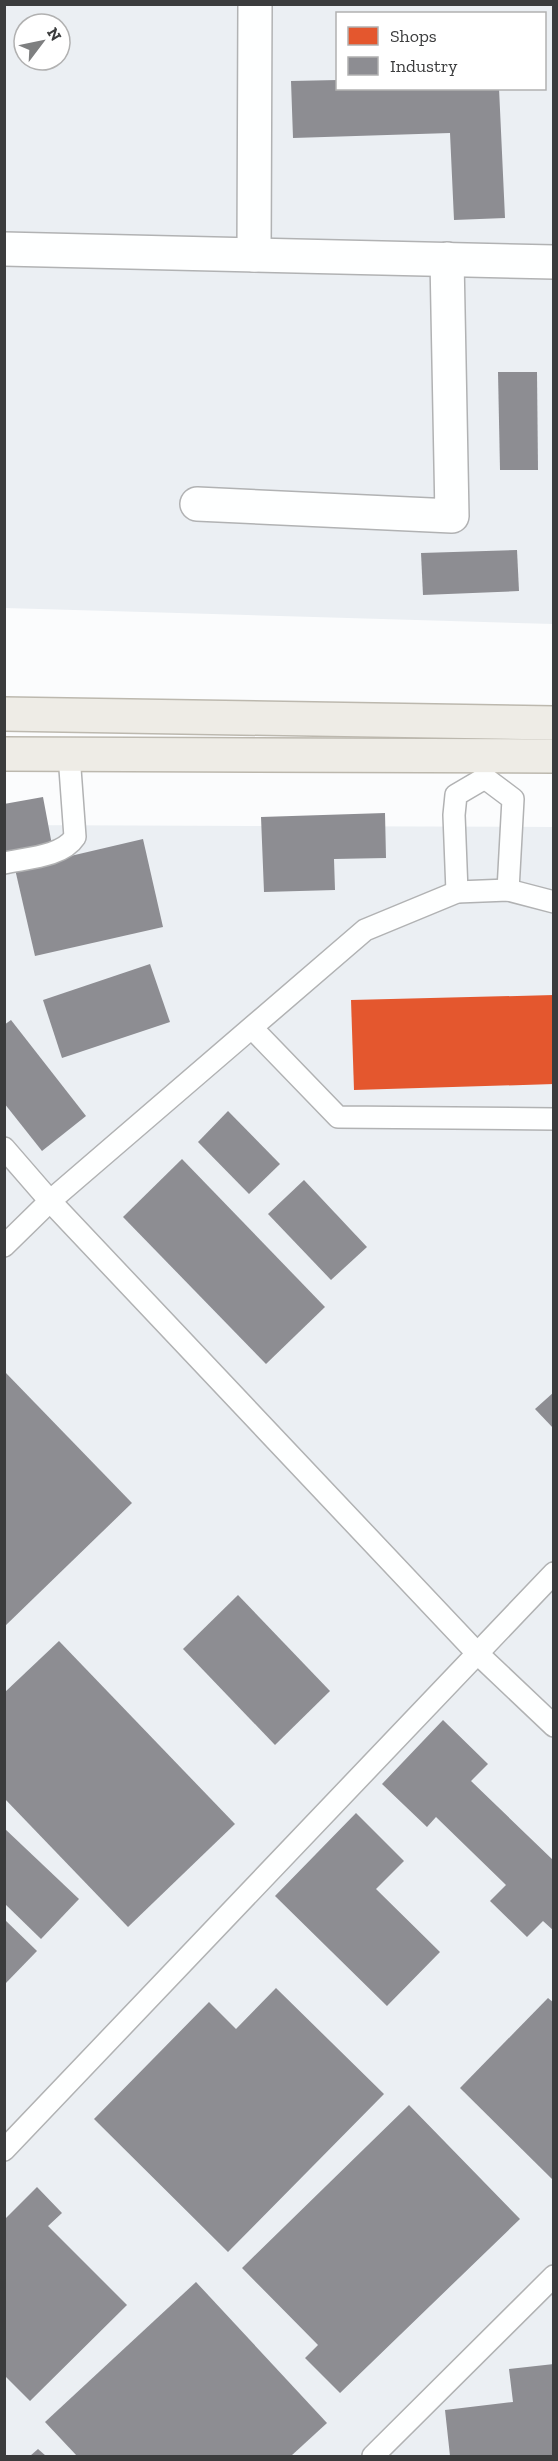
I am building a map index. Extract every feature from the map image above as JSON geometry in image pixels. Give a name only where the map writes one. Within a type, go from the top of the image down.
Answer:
[{"type":"main road","points":[[4,714],[554,723]]},
{"type":"main road","points":[[4,754],[485,766],[554,756]]},
{"type":"street","points":[[254,255],[255,4]]},
{"type":"street","points":[[4,249],[554,262]]},
{"type":"street","points":[[197,504],[452,516],[447,259]]},
{"type":"lane","points":[[485,722],[485,766],[513,799],[508,890]]},
{"type":"lane","points":[[4,863],[56,851],[69,845],[75,837],[69,755]]},
{"type":"lane","points":[[457,892],[454,815],[456,795],[485,766]]},
{"type":"lane","points":[[4,1246],[50,1201],[365,930],[457,892],[508,890],[554,902]]},
{"type":"lane","points":[[252,1029],[338,1117],[554,1119]]},
{"type":"lane","points":[[4,1148],[50,1201],[477,1653],[554,1726]]},
{"type":"lane","points":[[4,2150],[554,1573]]},
{"type":"lane","points":[[373,2457],[554,2276]]},
{"type":"shaded area","points":[[5,5],[553,5],[553,624],[5,608]]},
{"type":"shaded area","points":[[4,825],[553,827],[553,2456],[5,2456]]},
{"type":"building: Shops","points":[[554,995],[554,1084],[354,1090],[351,1000]]},
{"type":"building: Industry","points":[[336,80],[336,90],[499,90],[505,218],[454,220],[450,133],[293,138],[291,81]]},
{"type":"building: Industry","points":[[498,372],[537,372],[538,470],[500,470]]},
{"type":"building: Industry","points":[[517,550],[519,591],[423,595],[421,553]]},
{"type":"building: Industry","points":[[43,797],[52,845],[4,853],[4,804]]},
{"type":"building: Industry","points":[[385,813],[386,858],[334,859],[335,890],[264,892],[261,817]]},
{"type":"building: Industry","points":[[143,839],[163,927],[35,956],[15,869]]},
{"type":"building: Industry","points":[[150,964],[170,1022],[62,1058],[43,1000]]},
{"type":"building: Industry","points":[[11,1020],[86,1116],[42,1151],[4,1103],[4,1025]]},
{"type":"building: Industry","points":[[228,1111],[280,1164],[249,1194],[198,1142]]},
{"type":"building: Industry","points":[[182,1159],[325,1307],[266,1364],[123,1217]]},
{"type":"building: Industry","points":[[304,1180],[367,1247],[331,1280],[268,1214]]},
{"type":"building: Industry","points":[[4,1371],[132,1503],[4,1627]]},
{"type":"building: Industry","points":[[554,1392],[554,1429],[535,1409]]},
{"type":"building: Industry","points":[[238,1595],[330,1691],[275,1745],[183,1649]]},
{"type":"building: Industry","points":[[59,1641],[235,1824],[128,1927],[4,1798],[4,1693]]},
{"type":"building: Industry","points":[[443,1720],[488,1764],[471,1781],[554,1861],[554,1931],[543,1921],[527,1937],[490,1901],[506,1885],[436,1817],[427,1827],[382,1784]]},
{"type":"building: Industry","points":[[356,1813],[404,1861],[376,1889],[440,1952],[387,2006],[275,1896]]},
{"type":"building: Industry","points":[[4,1828],[79,1899],[41,1939],[4,1903]]},
{"type":"building: Industry","points":[[4,1919],[37,1951],[4,1985]]},
{"type":"building: Industry","points":[[276,1988],[384,2094],[228,2252],[94,2119],[209,2002],[236,2029]]},
{"type":"building: Industry","points":[[548,1998],[554,2003],[554,2181],[460,2088]]},
{"type":"building: Industry","points":[[409,2105],[520,2219],[340,2393],[305,2358],[318,2345],[242,2268]]},
{"type":"building: Industry","points":[[37,2187],[62,2213],[48,2226],[127,2305],[30,2401],[5,2376],[5,2219]]},
{"type":"building: Industry","points":[[196,2282],[327,2423],[291,2456],[77,2456],[45,2422]]},
{"type":"building: Industry","points":[[554,2364],[554,2456],[450,2456],[445,2410],[513,2402],[509,2369]]},
{"type":"building: Industry","points":[[38,2449],[46,2456],[30,2456]]}]
